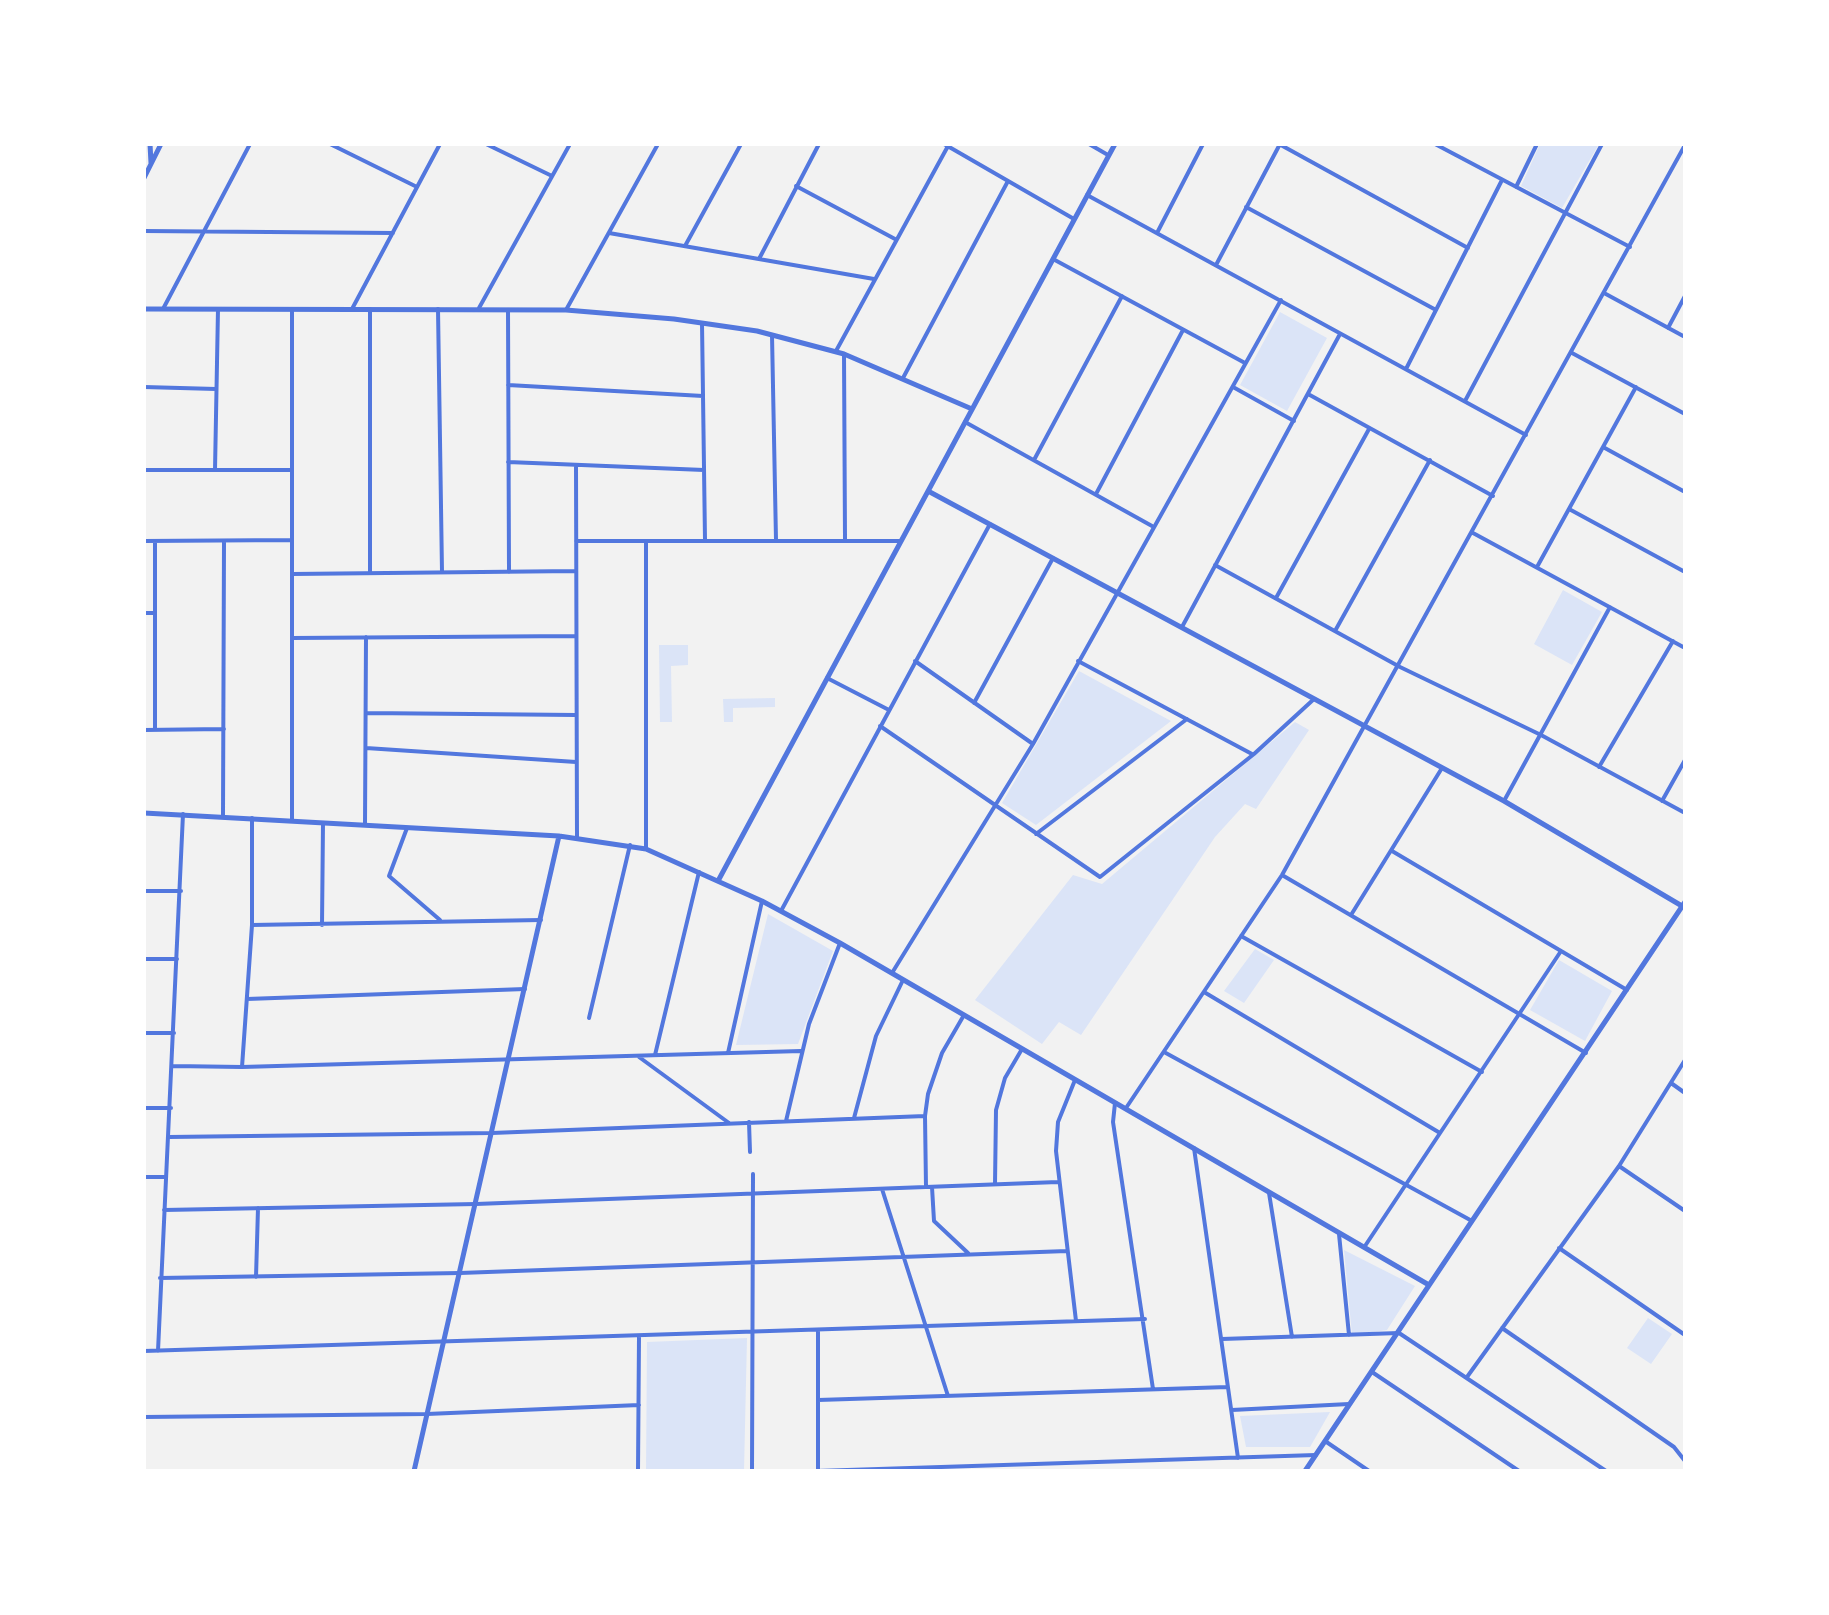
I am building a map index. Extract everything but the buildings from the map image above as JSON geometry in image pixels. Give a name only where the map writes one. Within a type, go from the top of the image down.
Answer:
[{"type":"street","points":[[150,144],[151,164]]},
{"type":"street","points":[[144,178],[161,144]]},
{"type":"street","points":[[163,309],[250,144]]},
{"type":"street","points":[[330,144],[417,187]]},
{"type":"street","points":[[352,309],[440,144]]},
{"type":"street","points":[[486,144],[552,176]]},
{"type":"street","points":[[479,308],[570,144]]},
{"type":"street","points":[[566,310],[658,144]]},
{"type":"street","points":[[685,246],[741,144]]},
{"type":"street","points":[[759,259],[819,144]]},
{"type":"street","points":[[1089,144],[1109,155]]},
{"type":"street","points":[[718,881],[1115,144]]},
{"type":"street","points":[[1157,233],[1203,144]]},
{"type":"street","points":[[1216,265],[1280,144],[1468,248]]},
{"type":"street","points":[[1435,144],[1444,146],[1630,247]]},
{"type":"street","points":[[1516,187],[1537,144]]},
{"type":"street","points":[[1465,401],[1602,144]]},
{"type":"street","points":[[836,351],[946,145],[1074,219]]},
{"type":"street","points":[[1126,1108],[1282,875],[1400,667],[1685,145]]},
{"type":"street","points":[[1406,369],[1502,180]]},
{"type":"street","points":[[903,378],[1008,181]]},
{"type":"street","points":[[796,186],[895,239]]},
{"type":"street","points":[[1087,195],[1526,435]]},
{"type":"street","points":[[1246,207],[1436,310]]},
{"type":"street","points":[[144,231],[393,233]]},
{"type":"street","points":[[609,233],[874,279]]},
{"type":"street","points":[[1053,259],[1245,363]]},
{"type":"street","points":[[1604,293],[1685,337]]},
{"type":"street","points":[[1034,460],[1122,296]]},
{"type":"street","points":[[1668,328],[1685,296]]},
{"type":"street","points":[[892,973],[1033,744],[1115,592],[1281,300]]},
{"type":"street","points":[[144,309],[566,310],[702,323],[772,335],[836,351],[972,409]]},
{"type":"street","points":[[215,470],[218,309]]},
{"type":"street","points":[[370,309],[370,573]]},
{"type":"street","points":[[438,309],[442,572]]},
{"type":"street","points":[[508,309],[509,572]]},
{"type":"street","points":[[292,310],[292,819]]},
{"type":"street","points":[[702,323],[705,540]]},
{"type":"street","points":[[1096,494],[1183,330]]},
{"type":"street","points":[[1182,627],[1340,334]]},
{"type":"street","points":[[772,335],[776,540]]},
{"type":"street","points":[[1572,353],[1685,414]]},
{"type":"street","points":[[844,354],[845,540]]},
{"type":"street","points":[[508,385],[703,396]]},
{"type":"street","points":[[144,387],[216,389]]},
{"type":"street","points":[[1233,387],[1294,421]]},
{"type":"street","points":[[1537,567],[1636,387]]},
{"type":"street","points":[[1308,394],[1493,496]]},
{"type":"street","points":[[965,422],[1152,526]]},
{"type":"street","points":[[1276,598],[1370,428]]},
{"type":"street","points":[[1603,447],[1685,492]]},
{"type":"street","points":[[1335,631],[1430,460]]},
{"type":"street","points":[[508,462],[704,470]]},
{"type":"street","points":[[576,465],[577,838]]},
{"type":"street","points":[[144,470],[292,470]]},
{"type":"street","points":[[928,491],[1504,801],[1684,904],[1305,1471]]},
{"type":"street","points":[[1569,509],[1685,572]]},
{"type":"street","points":[[781,911],[990,524]]},
{"type":"street","points":[[1473,533],[1685,648]]},
{"type":"street","points":[[144,541],[292,540]]},
{"type":"street","points":[[576,541],[901,541]]},
{"type":"street","points":[[646,541],[646,849]]},
{"type":"street","points":[[155,542],[155,730]]},
{"type":"street","points":[[223,815],[224,542]]},
{"type":"street","points":[[974,703],[1053,558]]},
{"type":"street","points":[[1215,565],[1400,667],[1541,735],[1685,813]]},
{"type":"street","points":[[292,574],[576,571]]},
{"type":"street","points":[[1504,801],[1610,607]]},
{"type":"street","points":[[144,613],[155,613]]},
{"type":"street","points":[[292,638],[576,636]]},
{"type":"street","points":[[365,824],[366,637]]},
{"type":"street","points":[[1599,767],[1673,641]]},
{"type":"street","points":[[915,661],[1033,744]]},
{"type":"street","points":[[1078,661],[1254,754]]},
{"type":"street","points":[[827,678],[889,710]]},
{"type":"street","points":[[880,726],[1100,877],[1254,754],[1314,699]]},
{"type":"street","points":[[366,713],[576,715]]},
{"type":"street","points":[[1036,834],[1188,718]]},
{"type":"street","points":[[144,730],[224,729]]},
{"type":"street","points":[[366,748],[576,762]]},
{"type":"street","points":[[1662,801],[1685,760]]},
{"type":"street","points":[[1351,915],[1442,768]]},
{"type":"street","points":[[144,813],[559,836],[646,849],[762,901],[840,943],[1429,1285]]},
{"type":"street","points":[[158,1351],[183,813]]},
{"type":"street","points":[[242,1067],[252,925],[252,817]]},
{"type":"street","points":[[322,925],[323,821]]},
{"type":"street","points":[[408,826],[389,876],[442,921]]},
{"type":"street","points":[[414,1471],[559,836]]},
{"type":"street","points":[[589,1018],[630,845]]},
{"type":"street","points":[[1392,851],[1627,990]]},
{"type":"street","points":[[655,1055],[699,872]]},
{"type":"street","points":[[1282,875],[1586,1053]]},
{"type":"street","points":[[144,891],[181,891]]},
{"type":"street","points":[[728,1053],[762,901]]},
{"type":"street","points":[[252,925],[541,920]]},
{"type":"street","points":[[1241,936],[1482,1072]]},
{"type":"street","points":[[786,1121],[801,1051],[840,943]]},
{"type":"street","points":[[1365,1246],[1561,951]]},
{"type":"street","points":[[144,959],[177,959]]},
{"type":"street","points":[[854,1118],[876,1036],[903,980]]},
{"type":"street","points":[[247,999],[525,989]]},
{"type":"street","points":[[1204,992],[1440,1133]]},
{"type":"street","points":[[964,1015],[934,1073],[925,1116],[934,1221],[970,1254]]},
{"type":"street","points":[[144,1033],[174,1033]]},
{"type":"street","points":[[995,1184],[998,1099],[1023,1048]]},
{"type":"street","points":[[173,1066],[242,1067],[801,1051]]},
{"type":"street","points":[[1164,1052],[1472,1221]]},
{"type":"street","points":[[637,1055],[730,1123]]},
{"type":"street","points":[[1467,1377],[1619,1166],[1685,1060]]},
{"type":"street","points":[[1076,1079],[1058,1122],[1058,1182],[1076,1321]]},
{"type":"street","points":[[1671,1083],[1685,1093]]},
{"type":"street","points":[[1116,1102],[1113,1122],[1145,1319],[1153,1389]]},
{"type":"street","points":[[144,1108],[171,1108]]},
{"type":"street","points":[[169,1137],[492,1133],[925,1116]]},
{"type":"street","points":[[749,1122],[750,1152]]},
{"type":"street","points":[[1194,1148],[1238,1458]]},
{"type":"street","points":[[1619,1166],[1685,1211]]},
{"type":"street","points":[[752,1471],[753,1174]]},
{"type":"street","points":[[144,1177],[166,1177]]},
{"type":"street","points":[[164,1210],[476,1204],[1058,1182]]},
{"type":"street","points":[[882,1189],[948,1396]]},
{"type":"street","points":[[1268,1190],[1292,1337]]},
{"type":"street","points":[[256,1277],[258,1208]]},
{"type":"street","points":[[1339,1231],[1349,1335]]},
{"type":"street","points":[[1559,1248],[1685,1335]]},
{"type":"street","points":[[160,1278],[460,1273],[1067,1251]]},
{"type":"street","points":[[144,1351],[1145,1319]]},
{"type":"street","points":[[1502,1328],[1671,1445],[1685,1461]]},
{"type":"street","points":[[818,1330],[817,1471],[1316,1455]]},
{"type":"street","points":[[1222,1339],[1399,1333],[1606,1471]]},
{"type":"street","points":[[638,1471],[639,1336]]},
{"type":"street","points":[[1372,1372],[1519,1471]]},
{"type":"street","points":[[818,1400],[1228,1387]]},
{"type":"street","points":[[1232,1410],[1350,1404]]},
{"type":"street","points":[[144,1417],[427,1414],[639,1405]]},
{"type":"street","points":[[1325,1441],[1369,1471]]},
{"type":"shaded area","points":[[1540,144],[1599,144],[1562,208],[1521,186]]},
{"type":"shaded area","points":[[1280,312],[1327,338],[1287,411],[1240,385]]},
{"type":"shaded area","points":[[1563,590],[1602,612],[1572,665],[1534,644]]},
{"type":"shaded area","points":[[659,645],[688,645],[688,665],[671,666],[672,722],[660,722]]},
{"type":"shaded area","points":[[1079,671],[1171,721],[1036,825],[1002,803]]},
{"type":"shaded area","points":[[775,698],[775,707],[733,708],[733,722],[724,722],[723,699]]},
{"type":"shaded area","points":[[1295,722],[1309,730],[1256,809],[1245,804],[1215,837],[1081,1035],[1059,1022],[1042,1044],[975,1000],[1073,875],[1102,884]]},
{"type":"shaded area","points":[[768,914],[833,951],[798,1044],[736,1045]]},
{"type":"shaded area","points":[[1255,949],[1274,960],[1244,1003],[1224,991]]},
{"type":"shaded area","points":[[1559,960],[1612,991],[1585,1041],[1530,1010]]},
{"type":"shaded area","points":[[1344,1250],[1415,1286],[1387,1330],[1352,1335]]},
{"type":"shaded area","points":[[1648,1318],[1672,1334],[1651,1364],[1627,1348]]},
{"type":"shaded area","points":[[747,1338],[744,1471],[646,1471],[647,1342]]},
{"type":"shaded area","points":[[1330,1412],[1310,1447],[1246,1447],[1240,1416]]}]
